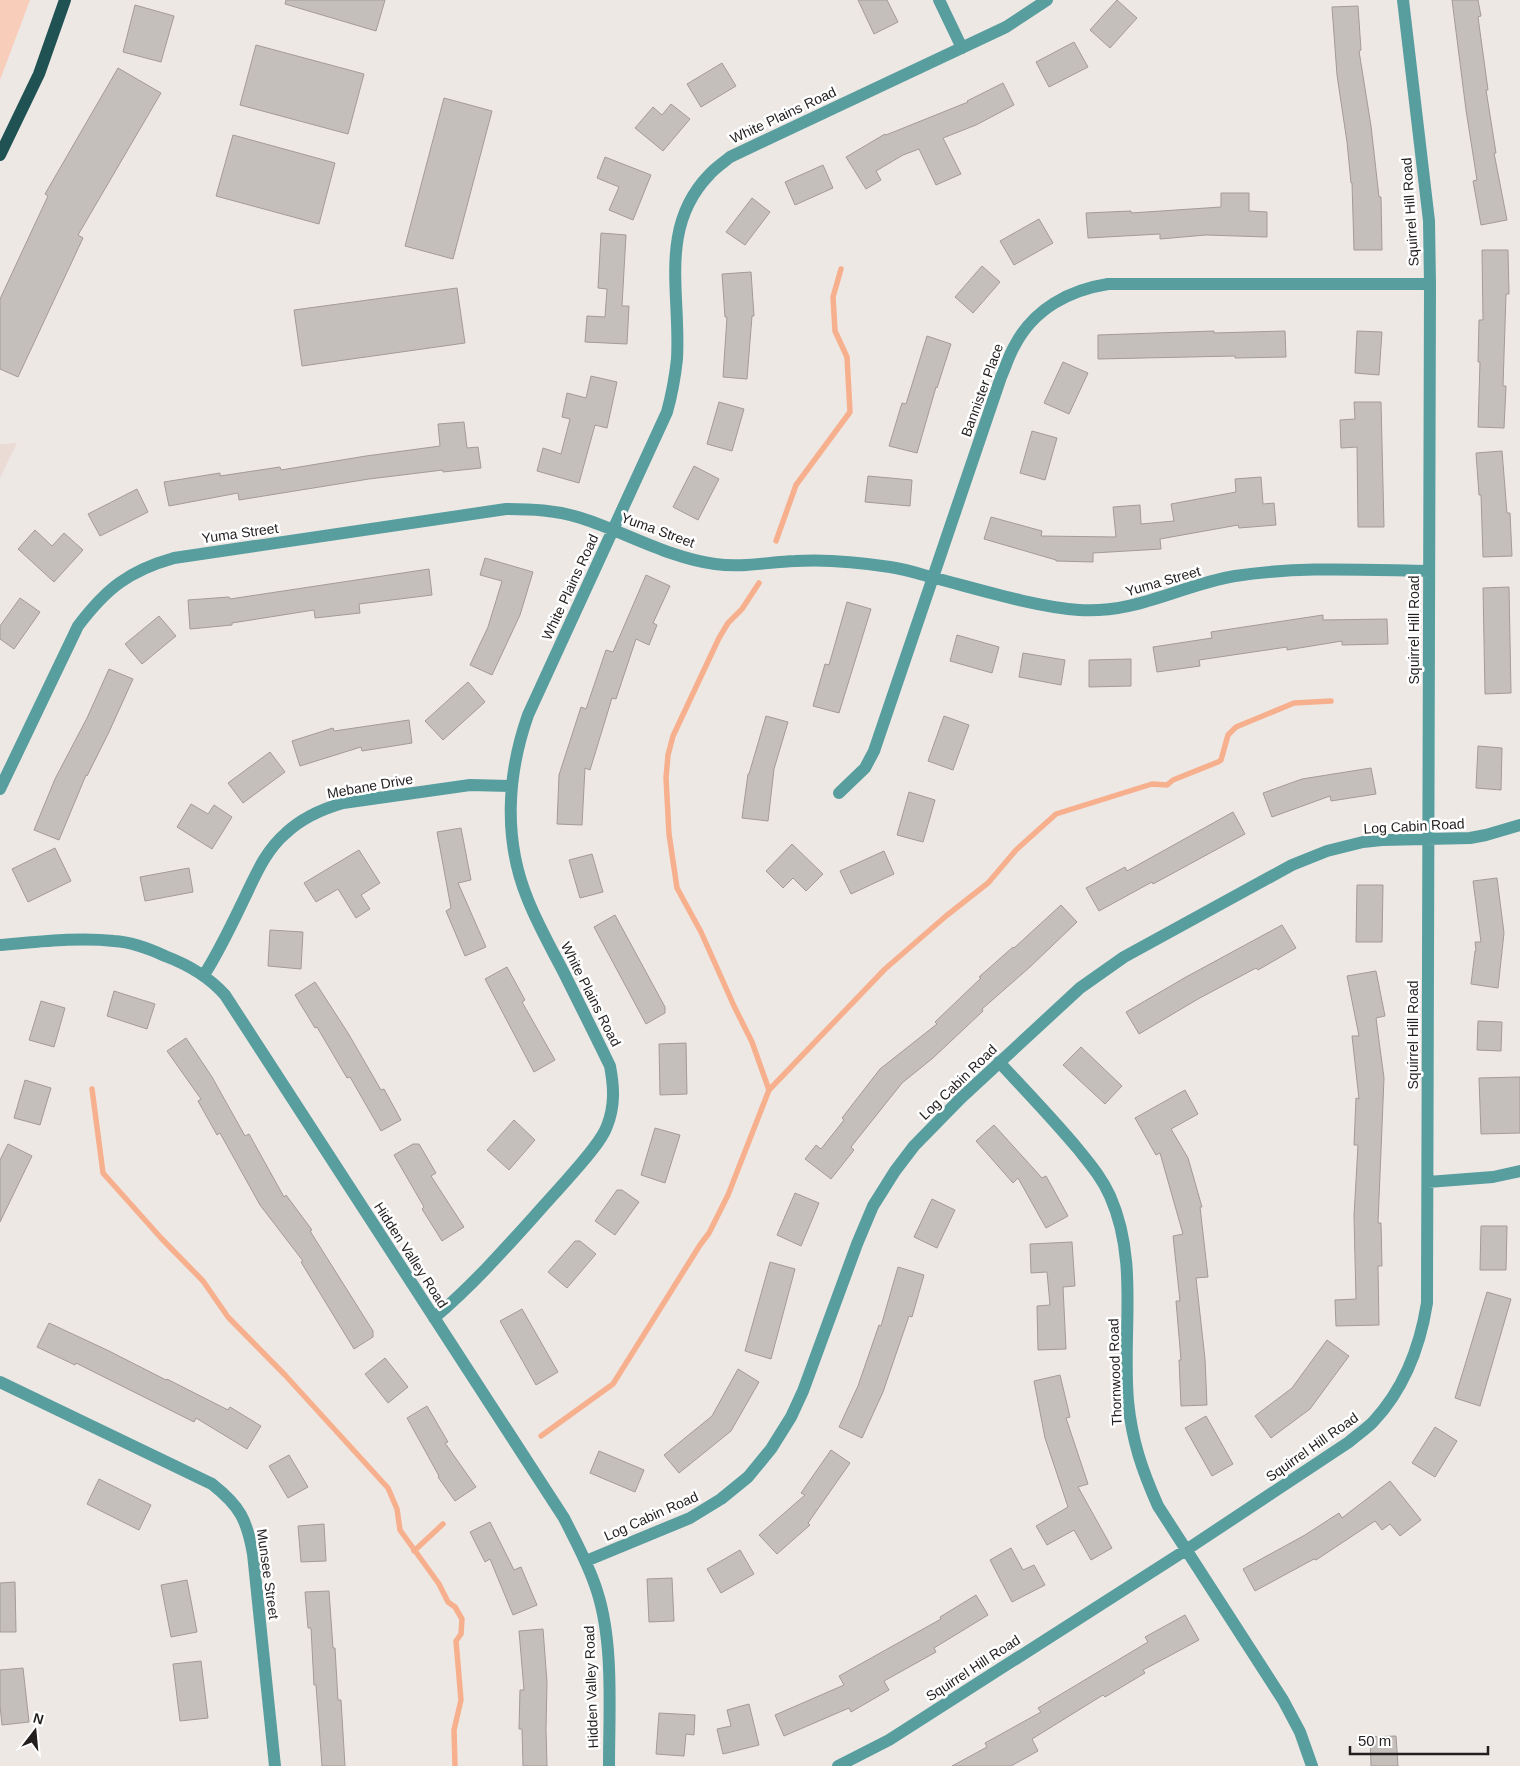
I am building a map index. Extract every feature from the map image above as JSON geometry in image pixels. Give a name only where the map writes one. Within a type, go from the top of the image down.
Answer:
[{"type":"main road","points":[[0,155],[39,74],[65,0]]},
{"type":"street","points":[[939,0],[962,48]]},
{"type":"street","name":"White Plains Road","points":[[434,1318],[458,1298],[483,1273],[570,1176],[603,1136],[613,1107],[614,1087],[610,1066],[535,916],[521,882],[516,864],[511,827],[511,786],[521,734],[528,715],[667,412],[674,384],[677,357],[675,249],[688,206],[701,184],[730,157],[1013,23],[1048,0]]},
{"type":"street","name":"Squirrel Hill Road","points":[[838,1766],[889,1740],[1186,1550],[1349,1442],[1372,1422],[1392,1398],[1401,1384],[1415,1353],[1427,1303],[1430,284],[1429,222],[1403,0]]},
{"type":"street","name":"Bannister Place","points":[[838,793],[865,768],[874,751],[1001,377],[1014,346],[1028,324],[1037,315],[1058,300],[1081,289],[1108,284],[1430,284]]},
{"type":"street","name":"Yuma Street","points":[[0,789],[78,626],[104,594],[127,577],[152,564],[174,558],[506,510],[538,509],[579,517],[687,558],[716,564],[749,565],[793,561],[846,561],[892,567],[1047,606],[1081,610],[1128,607],[1150,602],[1194,586],[1258,573],[1310,570],[1430,571]]},
{"type":"street","name":"Mebane Drive","points":[[204,975],[218,953],[268,853],[285,833],[306,817],[343,803],[470,785],[511,786]]},
{"type":"street","name":"Log Cabin Road","points":[[586,1561],[690,1518],[748,1477],[772,1449],[791,1417],[803,1391],[857,1244],[873,1206],[895,1171],[914,1146],[999,1062],[1080,988],[1124,957],[1292,865],[1327,851],[1363,842],[1382,840],[1478,837],[1520,825]]},
{"type":"street","name":"Hidden Valley Road","points":[[0,945],[88,939],[116,941],[150,950],[189,965],[204,975],[225,995],[564,1518],[586,1561],[598,1592],[606,1630],[609,1678],[609,1766]]},
{"type":"street","name":"Thornwood Road","points":[[999,1062],[1098,1173],[1110,1195],[1120,1225],[1127,1264],[1128,1399],[1133,1436],[1143,1472],[1158,1506],[1283,1700],[1300,1732],[1312,1766]]},
{"type":"street","points":[[1428,1182],[1493,1178],[1520,1171]]},
{"type":"street","name":"Munsee Street","points":[[0,1382],[212,1484],[228,1496],[240,1512],[249,1530],[253,1554],[275,1766]]},
{"type":"shaded area","points":[[0,0],[30,0],[0,80]]},
{"type":"shaded area","points":[[17,443],[0,478],[0,444]]},
{"type":"building","points":[[286,0],[385,0],[376,31],[285,4]]},
{"type":"building","points":[[858,0],[887,0],[898,22],[874,34]]},
{"type":"building","points":[[1117,0],[1137,18],[1110,48],[1090,30]]},
{"type":"building","points":[[1452,0],[1478,0],[1481,16],[1478,17],[1488,90],[1486,90],[1496,153],[1494,153],[1507,220],[1481,225],[1473,181],[1477,180]]},
{"type":"building","points":[[135,5],[174,16],[161,62],[123,52]]},
{"type":"building","points":[[1358,6],[1361,50],[1359,51],[1371,126],[1379,197],[1381,197],[1382,250],[1354,250],[1352,183],[1337,75],[1332,7]]},
{"type":"building","points":[[1074,42],[1088,67],[1049,87],[1036,62]]},
{"type":"building","points":[[256,45],[364,74],[348,134],[240,105]]},
{"type":"building","points":[[722,63],[736,86],[701,107],[687,84]]},
{"type":"building","points":[[118,68],[161,93],[78,235],[83,238],[18,377],[0,369],[0,299],[48,196],[45,194]]},
{"type":"building","points":[[1003,83],[1014,105],[976,125],[943,138],[961,174],[936,185],[919,149],[903,155],[876,171],[881,180],[866,189],[846,157],[885,134],[968,102]]},
{"type":"building","points":[[444,98],[492,111],[453,259],[405,246]]},
{"type":"building","points":[[671,104],[690,119],[663,151],[635,128],[653,107],[662,115]]},
{"type":"building","points":[[233,135],[335,163],[319,224],[216,196]]},
{"type":"building","points":[[605,157],[651,175],[633,220],[609,210],[619,187],[597,178]]},
{"type":"building","points":[[823,165],[833,188],[795,205],[785,182]]},
{"type":"building","points":[[1221,193],[1249,193],[1249,211],[1267,212],[1267,237],[1206,235],[1160,239],[1160,234],[1088,238],[1086,213],[1131,211],[1131,213],[1221,207]]},
{"type":"building","points":[[752,198],[770,212],[745,245],[726,232]]},
{"type":"building","points":[[1039,219],[1053,243],[1014,265],[1000,241]]},
{"type":"building","points":[[601,233],[626,235],[622,306],[629,306],[627,344],[585,342],[587,316],[605,317],[607,289],[598,288]]},
{"type":"building","points":[[1482,250],[1508,250],[1509,294],[1506,294],[1503,386],[1506,386],[1504,428],[1478,427],[1479,320],[1483,320]]},
{"type":"building","points":[[982,266],[1000,282],[973,313],[955,297]]},
{"type":"building","points":[[751,272],[754,316],[752,316],[747,379],[723,377],[727,317],[725,317],[722,274]]},
{"type":"building","points":[[457,288],[465,343],[302,366],[294,310]]},
{"type":"building","points":[[1214,331],[1214,333],[1285,331],[1286,357],[1235,358],[1235,356],[1098,359],[1098,335]]},
{"type":"building","points":[[1357,331],[1382,332],[1379,375],[1355,373]]},
{"type":"building","points":[[927,336],[951,344],[936,387],[917,453],[889,446],[902,403],[906,404]]},
{"type":"building","points":[[1063,362],[1088,373],[1069,414],[1044,403]]},
{"type":"building","points":[[591,376],[617,382],[607,428],[595,425],[579,483],[537,471],[543,448],[561,454],[570,419],[562,417],[567,393],[586,398]]},
{"type":"building","points":[[719,402],[744,409],[732,451],[707,444]]},
{"type":"building","points":[[1354,402],[1381,402],[1384,527],[1358,527],[1357,447],[1341,448],[1340,420],[1355,419]]},
{"type":"building","points":[[464,422],[467,448],[478,447],[481,468],[443,472],[443,470],[369,479],[239,500],[238,493],[169,506],[164,482],[220,473],[220,476],[280,467],[281,470],[440,446],[438,424]]},
{"type":"building","points":[[1032,431],[1057,438],[1045,480],[1020,473]]},
{"type":"building","points":[[1502,451],[1507,513],[1510,513],[1512,556],[1483,557],[1481,495],[1479,495],[1476,453]]},
{"type":"building","points":[[694,466],[719,479],[698,520],[673,507]]},
{"type":"building","points":[[868,476],[912,480],[910,506],[865,502]]},
{"type":"building","points":[[1261,477],[1263,504],[1274,503],[1276,525],[1239,528],[1238,525],[1160,539],[1161,549],[1093,553],[1093,562],[1056,561],[984,539],[991,517],[1042,531],[1041,536],[1116,537],[1113,507],[1140,505],[1141,524],[1174,521],[1171,504],[1236,492],[1235,479]]},
{"type":"building","points":[[137,489],[148,512],[100,536],[88,514]]},
{"type":"building","points":[[35,530],[52,546],[64,533],[83,550],[54,582],[18,549]]},
{"type":"building","points":[[485,558],[533,572],[520,615],[492,675],[470,665],[488,627],[502,581],[480,575]]},
{"type":"building","points":[[429,569],[432,595],[359,604],[360,613],[315,618],[314,610],[232,623],[232,625],[190,629],[188,600],[229,597],[230,599]]},
{"type":"building","points":[[646,575],[670,586],[653,623],[657,625],[649,645],[636,639],[616,699],[612,698],[590,770],[585,768],[582,825],[557,824],[559,775],[581,707],[586,709],[606,650],[613,652]]},
{"type":"building","points":[[1509,587],[1511,693],[1485,694],[1483,588]]},
{"type":"building","points":[[20,598],[40,612],[14,649],[0,639],[0,626]]},
{"type":"building","points":[[847,602],[871,609],[839,713],[813,706],[825,664],[829,665]]},
{"type":"building","points":[[1323,615],[1323,620],[1387,619],[1388,644],[1342,645],[1342,641],[1287,650],[1287,647],[1199,660],[1200,666],[1157,672],[1153,647],[1212,638],[1211,632]]},
{"type":"building","points":[[159,616],[176,636],[142,664],[125,644]]},
{"type":"building","points":[[957,635],[999,647],[992,673],[950,661]]},
{"type":"building","points":[[1023,653],[1065,660],[1061,685],[1019,677]]},
{"type":"building","points":[[1131,659],[1131,686],[1089,687],[1089,660]]},
{"type":"building","points":[[109,669],[133,679],[109,732],[86,775],[59,840],[34,830],[55,779],[87,718]]},
{"type":"building","points":[[468,682],[485,702],[443,740],[425,721]]},
{"type":"building","points":[[766,716],[788,722],[774,769],[768,821],[742,818],[748,774]]},
{"type":"building","points":[[944,716],[969,725],[953,770],[928,761]]},
{"type":"building","points":[[409,720],[412,743],[362,751],[361,747],[300,766],[292,741],[333,728],[334,731]]},
{"type":"building","points":[[1478,746],[1502,748],[1501,790],[1476,788]]},
{"type":"building","points":[[270,752],[285,772],[243,803],[228,783]]},
{"type":"building","points":[[1371,768],[1376,794],[1331,801],[1330,796],[1272,817],[1263,793],[1302,779]]},
{"type":"building","points":[[909,792],[935,800],[923,842],[897,835]]},
{"type":"building","points":[[191,804],[208,814],[214,805],[232,817],[212,849],[177,827]]},
{"type":"building","points":[[1233,812],[1245,834],[1099,911],[1086,888],[1125,867],[1127,871]]},
{"type":"building","points":[[461,828],[471,880],[458,883],[486,947],[465,956],[446,911],[451,908],[437,832]]},
{"type":"building","points":[[792,844],[823,874],[806,891],[793,878],[783,888],[766,871]]},
{"type":"building","points":[[55,848],[71,881],[28,902],[12,869]]},
{"type":"building","points":[[359,850],[380,883],[361,895],[370,909],[356,918],[338,889],[316,902],[304,883]]},
{"type":"building","points":[[884,851],[894,874],[851,894],[840,871]]},
{"type":"building","points":[[592,854],[603,892],[580,898],[569,860]]},
{"type":"building","points":[[189,868],[193,892],[145,901],[140,877]]},
{"type":"building","points":[[1497,878],[1504,933],[1498,988],[1471,984],[1476,951],[1475,942],[1481,942],[1473,881]]},
{"type":"building","points":[[1357,885],[1383,885],[1382,942],[1356,942]]},
{"type":"building","points":[[1061,905],[1077,922],[982,1009],[983,1011],[933,1058],[902,1083],[851,1147],[854,1150],[831,1179],[805,1159],[816,1145],[821,1149],[880,1069],[937,1024],[935,1022],[981,978],[979,977]]},
{"type":"building","points":[[615,915],[665,1007],[665,1013],[646,1024],[594,927]]},
{"type":"building","points":[[1282,925],[1296,948],[1258,970],[1256,968],[1198,999],[1139,1034],[1126,1012]]},
{"type":"building","points":[[270,930],[303,932],[301,969],[268,966]]},
{"type":"building","points":[[507,967],[525,1000],[522,1002],[555,1060],[534,1072],[485,979]]},
{"type":"building","points":[[1376,971],[1385,1016],[1376,1018],[1384,1078],[1378,1223],[1381,1223],[1382,1266],[1378,1266],[1379,1325],[1336,1326],[1335,1300],[1356,1299],[1354,1216],[1358,1145],[1354,1145],[1356,1098],[1359,1099],[1352,1036],[1359,1036],[1347,976]]},
{"type":"building","points":[[315,982],[348,1033],[381,1090],[384,1089],[401,1120],[381,1131],[350,1077],[347,1078],[317,1027],[315,1028],[295,995]]},
{"type":"building","points":[[114,991],[155,1004],[147,1029],[107,1016]]},
{"type":"building","points":[[41,1001],[65,1008],[54,1047],[29,1040]]},
{"type":"building","points":[[1478,1021],[1502,1022],[1501,1051],[1477,1050]]},
{"type":"building","points":[[186,1038],[212,1077],[245,1136],[249,1134],[284,1197],[286,1195],[312,1230],[310,1231],[373,1331],[373,1337],[354,1349],[301,1262],[303,1261],[260,1205],[220,1133],[217,1135],[198,1101],[201,1099],[167,1051]]},
{"type":"building","points":[[686,1043],[687,1094],[660,1095],[659,1044]]},
{"type":"building","points":[[1081,1047],[1122,1086],[1105,1104],[1063,1065]]},
{"type":"building","points":[[1520,1077],[1520,1133],[1481,1134],[1479,1078]]},
{"type":"building","points":[[25,1080],[51,1088],[40,1125],[14,1118]]},
{"type":"building","points":[[1185,1090],[1198,1114],[1171,1129],[1188,1158],[1202,1207],[1200,1207],[1208,1277],[1196,1278],[1205,1359],[1207,1405],[1181,1406],[1179,1360],[1181,1360],[1176,1301],[1180,1301],[1173,1236],[1183,1234],[1160,1153],[1156,1155],[1135,1118]]},
{"type":"building","points":[[514,1120],[535,1140],[509,1170],[487,1150]]},
{"type":"building","points":[[994,1125],[1042,1178],[1046,1176],[1068,1216],[1046,1228],[1018,1178],[1013,1183],[976,1141]]},
{"type":"building","points":[[655,1128],[680,1135],[665,1183],[641,1175]]},
{"type":"building","points":[[8,1144],[32,1156],[0,1222],[0,1160]]},
{"type":"building","points":[[413,1144],[419,1144],[436,1173],[431,1176],[464,1227],[442,1241],[422,1209],[424,1207],[394,1155]]},
{"type":"building","points":[[617,1190],[622,1190],[639,1202],[615,1235],[595,1221]]},
{"type":"building","points":[[795,1193],[819,1203],[801,1246],[777,1235]]},
{"type":"building","points":[[932,1199],[955,1210],[937,1248],[914,1237]]},
{"type":"building","points":[[1481,1226],[1507,1226],[1506,1270],[1480,1270]]},
{"type":"building","points":[[575,1241],[580,1241],[596,1254],[567,1288],[548,1272]]},
{"type":"building","points":[[1072,1242],[1075,1286],[1063,1287],[1066,1349],[1038,1350],[1037,1306],[1050,1305],[1047,1272],[1031,1273],[1030,1244]]},
{"type":"building","points":[[770,1262],[795,1269],[771,1359],[745,1351]]},
{"type":"building","points":[[898,1267],[924,1275],[912,1317],[909,1316],[883,1392],[862,1438],[839,1427],[858,1386],[879,1325],[881,1326]]},
{"type":"building","points":[[1487,1292],[1511,1299],[1480,1406],[1455,1398]]},
{"type":"building","points":[[522,1309],[558,1372],[536,1385],[500,1321]]},
{"type":"building","points":[[49,1323],[228,1410],[230,1407],[261,1426],[247,1449],[196,1418],[194,1422],[76,1363],[75,1365],[37,1347]]},
{"type":"building","points":[[1327,1340],[1349,1356],[1310,1409],[1271,1438],[1255,1416],[1292,1388]]},
{"type":"building","points":[[385,1358],[408,1387],[388,1403],[365,1374]]},
{"type":"building","points":[[738,1369],[759,1382],[731,1431],[679,1473],[664,1455],[712,1416]]},
{"type":"building","points":[[1060,1375],[1070,1417],[1066,1418],[1088,1484],[1078,1487],[1112,1548],[1091,1560],[1074,1530],[1047,1545],[1036,1526],[1068,1507],[1045,1438],[1034,1381]]},
{"type":"building","points":[[427,1406],[448,1442],[445,1443],[476,1487],[455,1501],[438,1477],[407,1418]]},
{"type":"building","points":[[1206,1416],[1233,1464],[1212,1476],[1185,1428]]},
{"type":"building","points":[[1435,1427],[1457,1441],[1435,1477],[1412,1463]]},
{"type":"building","points":[[831,1450],[850,1463],[808,1523],[810,1525],[777,1554],[759,1535],[805,1495],[801,1493]]},
{"type":"building","points":[[599,1451],[644,1470],[635,1492],[590,1473]]},
{"type":"building","points":[[289,1455],[308,1487],[288,1498],[269,1466]]},
{"type":"building","points":[[99,1479],[151,1505],[139,1530],[87,1504]]},
{"type":"building","points":[[1390,1481],[1421,1520],[1400,1536],[1390,1524],[1382,1530],[1375,1521],[1316,1560],[1314,1559],[1255,1591],[1243,1569],[1305,1535],[1339,1513],[1342,1518]]},
{"type":"building","points":[[490,1522],[514,1570],[521,1567],[537,1605],[513,1615],[490,1559],[485,1562],[470,1532]]},
{"type":"building","points":[[324,1524],[326,1561],[301,1562],[298,1526]]},
{"type":"building","points":[[1011,1548],[1023,1570],[1034,1565],[1045,1585],[1012,1602],[990,1560]]},
{"type":"building","points":[[740,1550],[754,1574],[721,1593],[707,1569]]},
{"type":"building","points":[[672,1578],[674,1621],[649,1622],[647,1579]]},
{"type":"building","points":[[187,1580],[197,1632],[171,1637],[161,1585]]},
{"type":"building","points":[[15,1582],[16,1632],[0,1632],[0,1583]]},
{"type":"building","points":[[329,1591],[338,1700],[341,1700],[345,1766],[322,1766],[316,1685],[314,1685],[311,1628],[308,1628],[305,1592]]},
{"type":"building","points":[[976,1595],[988,1615],[934,1648],[936,1652],[884,1681],[889,1690],[851,1712],[849,1708],[784,1736],[775,1715],[844,1685],[839,1676],[941,1619],[940,1617]]},
{"type":"building","points":[[1185,1615],[1199,1640],[1143,1670],[1145,1673],[1105,1697],[1103,1695],[1032,1739],[1038,1751],[1011,1766],[952,1766],[987,1747],[985,1743],[1041,1712],[1038,1708],[1148,1642],[1145,1637]]},
{"type":"building","points":[[543,1629],[547,1682],[547,1766],[523,1766],[522,1729],[519,1729],[520,1690],[524,1690],[519,1631]]},
{"type":"building","points":[[201,1661],[208,1718],[180,1721],[173,1664]]},
{"type":"building","points":[[23,1668],[29,1722],[2,1725],[0,1670]]},
{"type":"building","points":[[749,1704],[759,1745],[723,1754],[717,1729],[731,1726],[727,1710]]},
{"type":"building","points":[[659,1713],[695,1715],[694,1735],[686,1734],[684,1756],[656,1754]]},
{"type":"building","points":[[1396,1736],[1398,1766],[1371,1766],[1370,1737]]},
{"type":"waterway","points":[[776,541],[796,485],[850,412],[847,357],[835,331],[833,297],[841,269]]},
{"type":"waterway","points":[[759,583],[742,609],[728,623],[719,638],[673,736],[668,755],[666,778],[669,834],[677,888],[701,932],[752,1042],[769,1090]]},
{"type":"waterway","points":[[541,1436],[613,1384],[709,1233],[728,1195],[769,1090],[885,969],[946,916],[988,883],[1016,850],[1056,814],[1152,784],[1167,785],[1173,780],[1221,760],[1228,735],[1236,727],[1294,703],[1331,701]]},
{"type":"waterway","points":[[92,1089],[103,1173],[161,1238],[203,1281],[228,1317],[285,1375],[388,1488],[397,1509],[400,1530],[439,1584],[448,1602],[455,1607],[462,1619],[461,1634],[456,1641],[461,1700],[454,1730],[455,1766]]},
{"type":"waterway","points":[[414,1551],[443,1524]]}]
